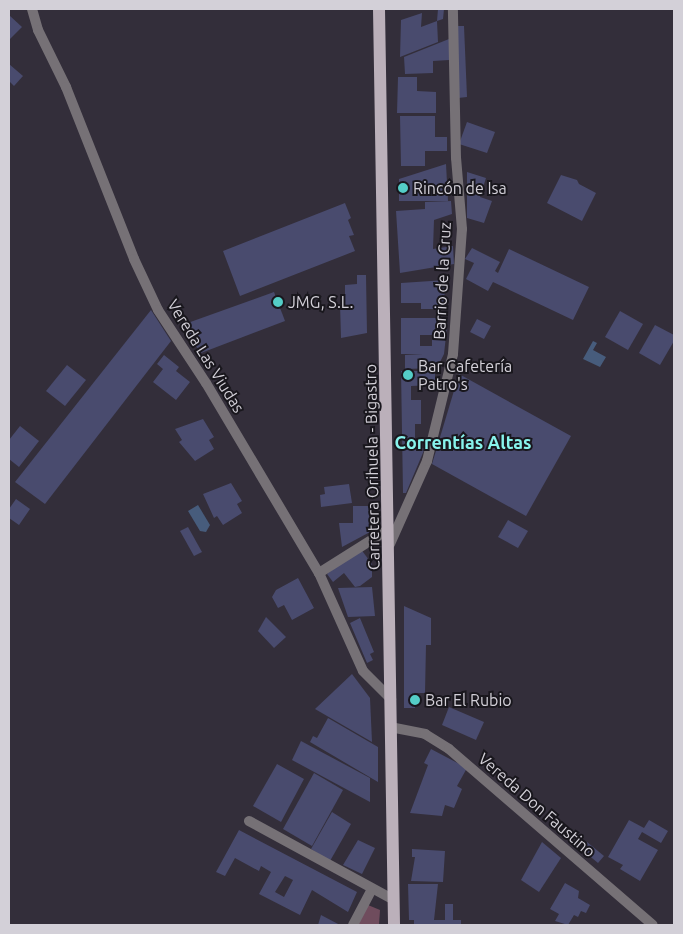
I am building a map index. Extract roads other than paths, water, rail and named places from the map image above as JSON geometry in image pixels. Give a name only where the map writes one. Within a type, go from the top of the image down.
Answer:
[{"type":"main road","name":"Carretera Orihuela - Bigastro","points":[[379,9],[390,544],[390,727],[394,925]]},
{"type":"street","name":"Vereda Las Viudas","points":[[32,9],[38,30],[66,87],[134,260],[158,310],[206,383],[319,573],[363,671],[391,699]]},
{"type":"street","name":"Barrio de la Cruz","points":[[390,544],[427,461],[453,354],[462,229],[456,158],[453,9]]},
{"type":"street","points":[[319,573],[389,530]]},
{"type":"street","name":"Vereda Don Faustino","points":[[390,727],[424,734],[449,749],[653,925]]},
{"type":"street","points":[[249,821],[394,900]]},
{"type":"street","points":[[353,925],[372,889]]},
{"type":"water","points":[[593,341],[597,343],[593,350],[606,357],[600,367],[583,359]]},
{"type":"water","points":[[198,505],[210,525],[206,532],[200,531],[188,511]]},
{"type":"place","name":"Rincón de Isa","points":[[403,188]]},
{"type":"place","name":"JMG, S.L.","points":[[278,302]]},
{"type":"place","name":"Bar Cafetería Patro's","points":[[408,375]]},
{"type":"place","name":"Bar El Rubio","points":[[415,700]]},
{"type":"district","name":"Correntías Altas","points":[[463,442]]}]
